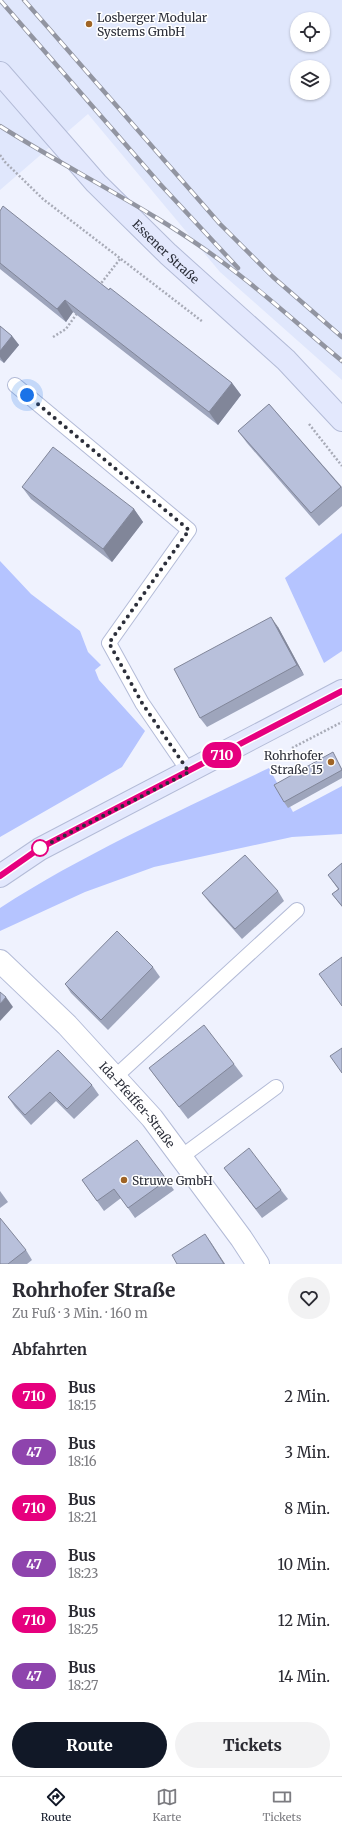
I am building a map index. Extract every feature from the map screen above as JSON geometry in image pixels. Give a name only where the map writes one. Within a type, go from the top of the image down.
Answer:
[{"type":"street","name":"Essener Straße","points":[[0,73],[96,183],[168,254],[286,360],[342,420]]},
{"type":"street","points":[[0,876],[40,848],[189,772],[342,691]]},
{"type":"street","name":"Ida-Pfeiffer-Straße","points":[[0,960],[67,1024],[152,1118],[241,1238],[258,1264]]},
{"type":"lane","points":[[15,385],[189,530],[109,643],[142,703],[189,772]]},
{"type":"lane","points":[[115,1077],[297,910]]},
{"type":"lane","points":[[181,1157],[276,1087]]},
{"type":"path","points":[[0,155],[5,162],[43,199],[207,325]]},
{"type":"path","points":[[98,288],[120,259]]},
{"type":"path","points":[[53,337],[66,328],[80,311]]},
{"type":"path","points":[[308,423],[342,466]]},
{"type":"shaded area","points":[[0,0],[342,0],[342,380],[220,272],[88,114],[0,190]]},
{"type":"shaded area","points":[[342,533],[342,651],[324,663],[285,578]]},
{"type":"shaded area","points":[[0,561],[31,594],[80,631],[88,652],[101,665],[95,670],[99,680],[145,731],[122,767],[0,837]]},
{"type":"shaded area","points":[[269,768],[293,812],[342,786],[342,834],[292,837],[154,867],[85,892],[0,931],[0,908],[32,888],[98,851]]},
{"type":"building","points":[[3,206],[109,290],[110,288],[232,383],[209,412],[65,300],[57,309],[0,263],[0,211]]},
{"type":"building","points":[[0,326],[12,336],[0,351]]},
{"type":"building","points":[[269,404],[341,487],[311,513],[238,431]]},
{"type":"building","points":[[53,447],[134,509],[103,549],[22,487]]},
{"type":"building","points":[[271,617],[297,665],[200,718],[174,669]]},
{"type":"building","points":[[333,752],[342,770],[284,802],[274,785]]},
{"type":"building","points":[[245,855],[278,891],[235,929],[202,893]]},
{"type":"building","points":[[342,863],[342,906],[332,894],[339,889],[328,875]]},
{"type":"building","points":[[117,931],[153,967],[101,1020],[65,984]]},
{"type":"building","points":[[342,957],[342,1006],[319,974]]},
{"type":"building","points":[[0,992],[6,997],[0,1004]]},
{"type":"building","points":[[204,1025],[234,1064],[179,1107],[149,1068]]},
{"type":"building","points":[[342,1048],[342,1073],[330,1056]]},
{"type":"building","points":[[58,1050],[92,1085],[67,1109],[50,1092],[25,1115],[8,1097]]},
{"type":"building","points":[[137,1140],[167,1180],[128,1208],[114,1189],[97,1201],[82,1180]]},
{"type":"building","points":[[249,1148],[281,1190],[256,1209],[224,1168]]},
{"type":"building","points":[[0,1218],[26,1250],[8,1264],[0,1264]]},
{"type":"building","points":[[205,1234],[224,1264],[177,1264],[172,1255]]},
{"type":"railway","points":[[0,0],[160,184],[238,268]]},
{"type":"railway","points":[[24,0],[220,224],[273,277],[342,337]]},
{"type":"railway","points":[[0,126],[143,209],[198,245],[255,287],[342,361]]},
{"type":"bus line","name":"710","points":[[0,876],[40,848],[189,772],[342,691]]},
{"type":"place","name":"Losberger Modular Systems GmbH","points":[[89,24]]},
{"type":"place","name":"Rohrhofer Straße 15","points":[[331,762]]},
{"type":"place","name":"Struwe GmbH","points":[[124,1180]]},
{"type":"route","points":[[27,395],[189,530],[109,643],[142,703],[189,772],[40,848]]}]
